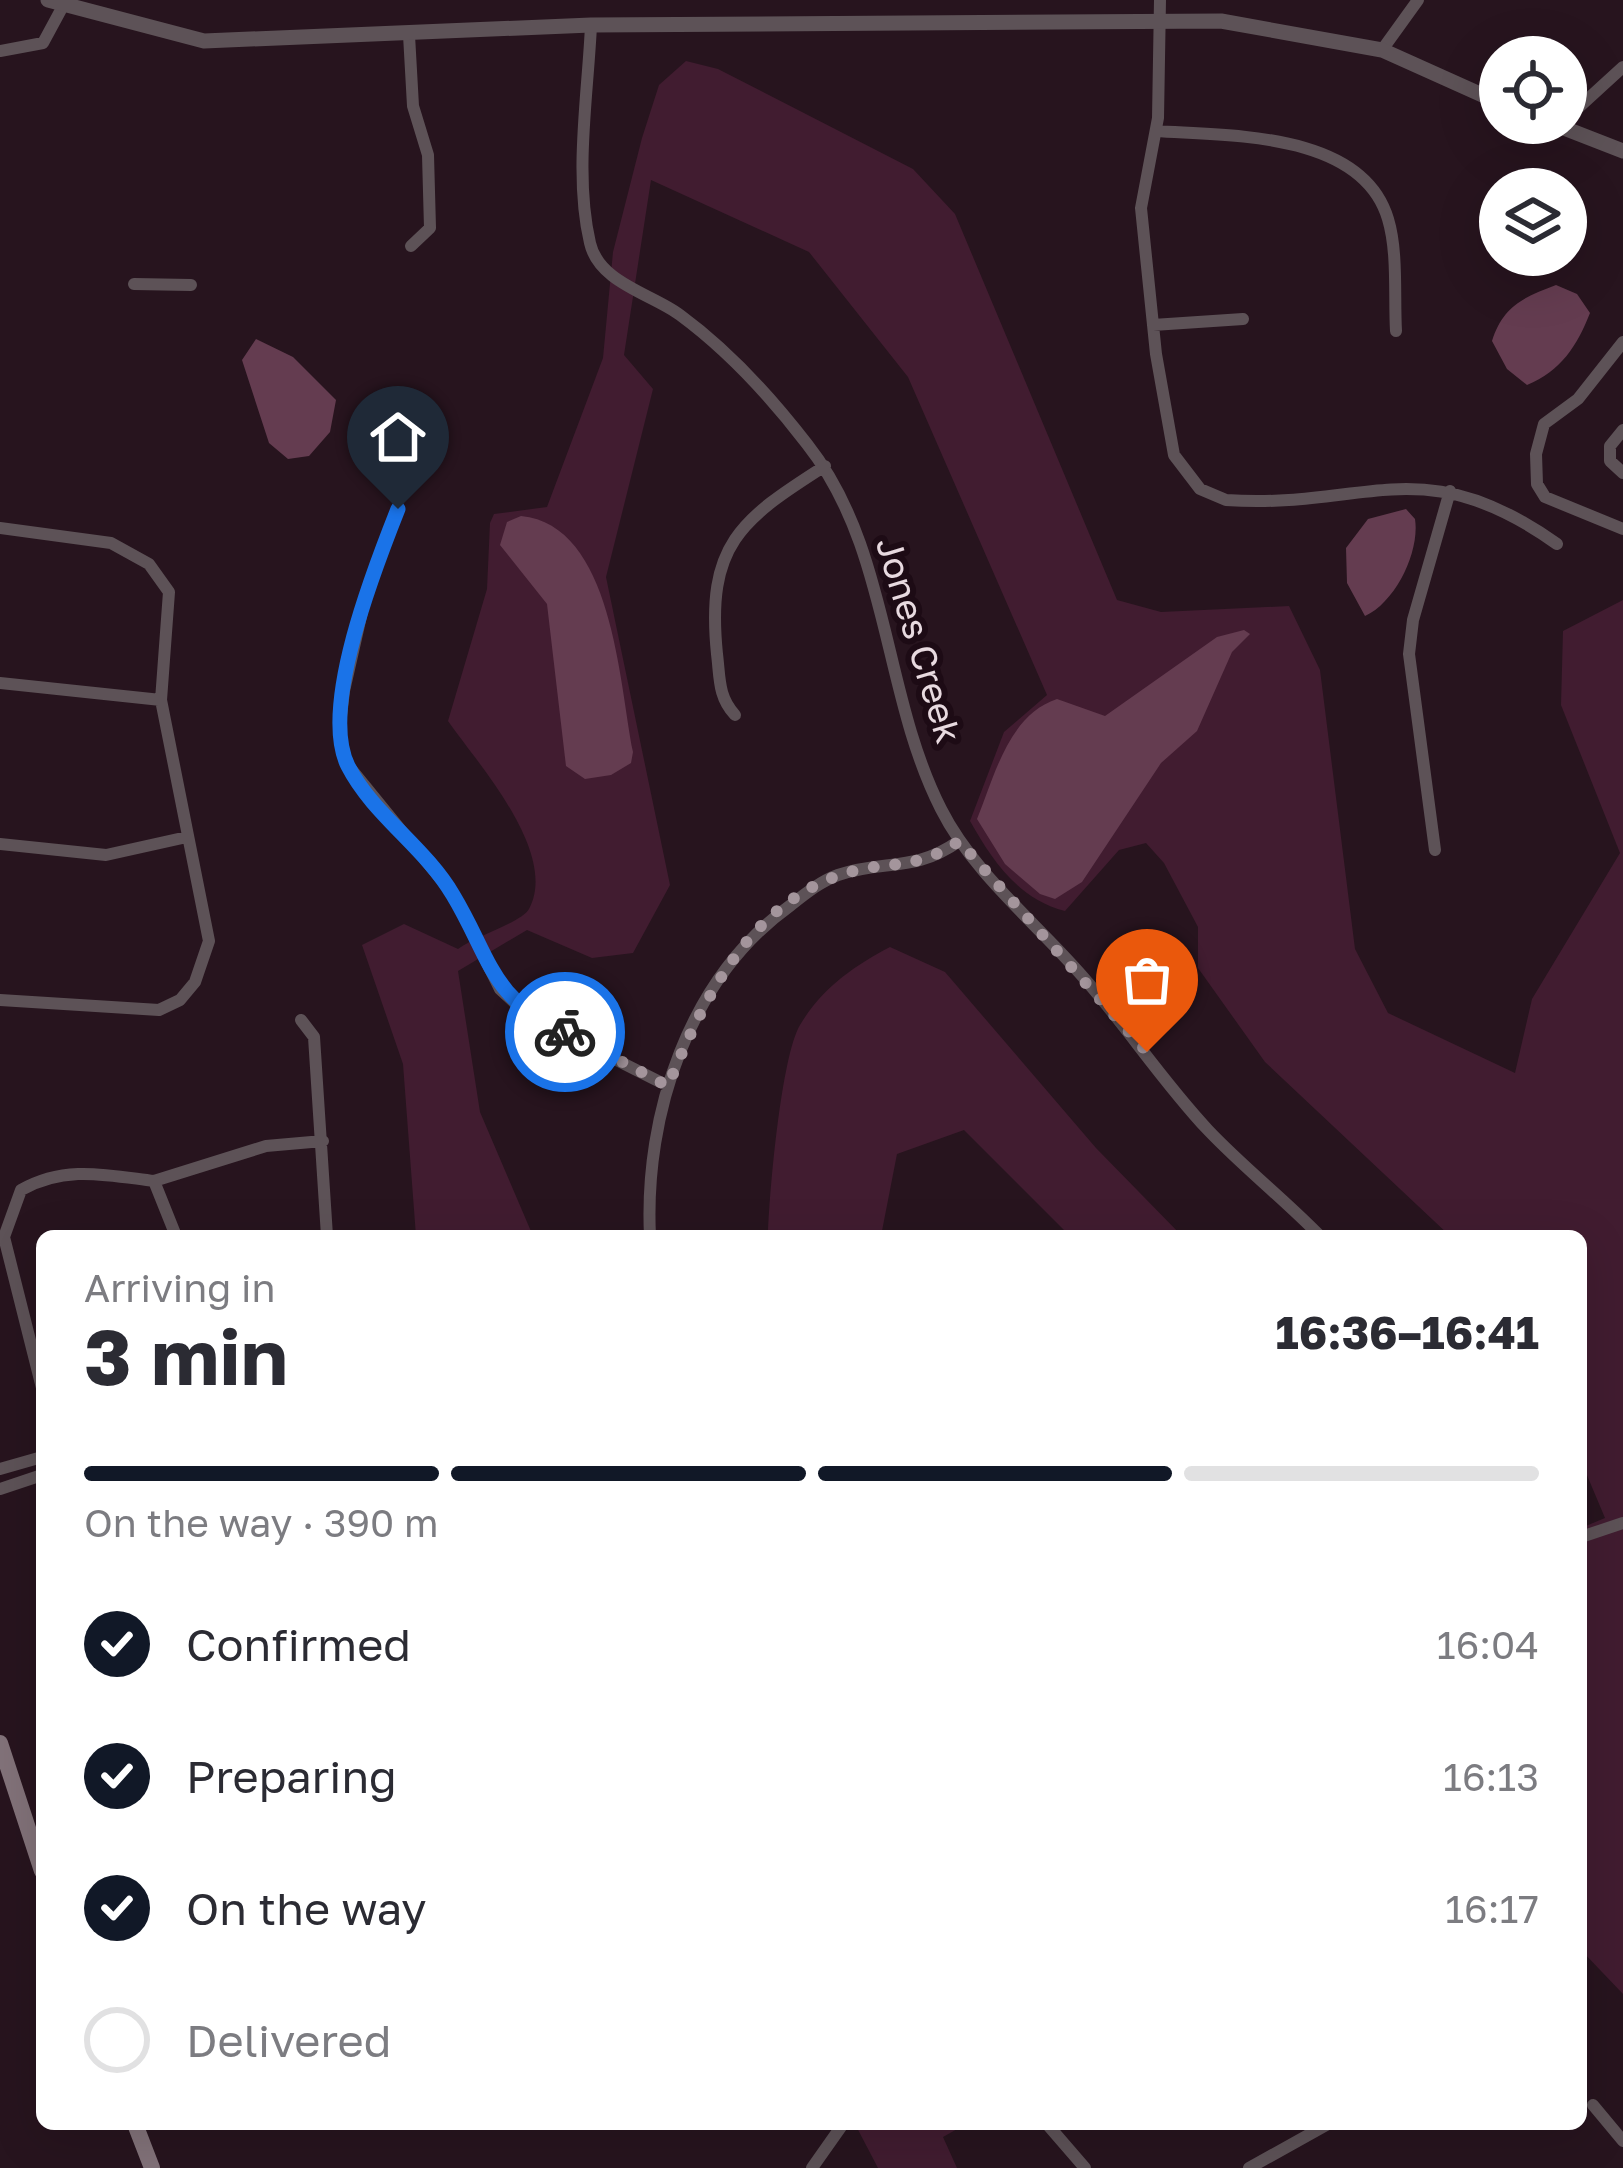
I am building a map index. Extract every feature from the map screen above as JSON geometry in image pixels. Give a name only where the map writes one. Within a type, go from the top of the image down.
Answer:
[{"type":"main road","points":[[0,1743],[36,1853]]},
{"type":"main road","points":[[137,2130],[152,2168]]},
{"type":"street","points":[[1160,0],[1156,131],[1141,208],[1174,455],[1200,489],[1252,502],[1381,487],[1450,491],[1518,516],[1557,544]]},
{"type":"street","points":[[1382,50],[1418,0]]},
{"type":"street","points":[[0,51],[43,43],[56,3],[204,41],[591,25],[1221,21],[1382,50],[1479,94]]},
{"type":"street","name":"Jones Creek","points":[[591,25],[585,165],[590,247],[628,287],[678,313],[762,386],[825,466],[854,530],[888,629],[932,787],[959,841],[1118,1015],[1205,1127],[1314,1230]]},
{"type":"street","points":[[409,35],[412,106],[428,154],[430,228],[411,246]]},
{"type":"street","points":[[1587,99],[1623,67]]},
{"type":"street","points":[[1156,131],[1300,147],[1337,160],[1370,185],[1388,218],[1396,331]]},
{"type":"street","points":[[1587,135],[1623,151]]},
{"type":"street","points":[[134,284],[191,285]]},
{"type":"street","points":[[1153,325],[1244,319]]},
{"type":"street","points":[[1623,342],[1578,399],[1544,424],[1536,454],[1537,484],[1545,497],[1623,529]]},
{"type":"street","points":[[1623,430],[1610,446],[1610,461],[1623,473]]},
{"type":"street","points":[[734,716],[722,701],[715,633],[722,563],[756,510],[825,466]]},
{"type":"street","points":[[1435,850],[1409,654],[1412,620],[1450,491]]},
{"type":"street","points":[[398,509],[368,590],[344,691],[339,734],[347,764],[453,894],[500,989],[529,1016],[668,1086]]},
{"type":"street","points":[[0,528],[111,542],[161,575],[169,592],[170,623],[161,700],[209,941],[205,963],[180,1000],[159,1010],[0,1000]]},
{"type":"street","points":[[0,683],[161,700]]},
{"type":"street","points":[[0,844],[106,855],[187,837]]},
{"type":"street","points":[[650,1230],[647,1180],[668,1086],[704,1003],[757,929],[838,875],[932,860],[959,841]]},
{"type":"street","points":[[301,1020],[314,1037],[327,1230]]},
{"type":"street","points":[[36,1364],[4,1237],[9,1212],[21,1190],[57,1174],[154,1181],[266,1146],[323,1141]]},
{"type":"street","points":[[154,1181],[174,1230]]},
{"type":"street","points":[[0,1469],[36,1459]]},
{"type":"street","points":[[0,1489],[36,1476]]},
{"type":"street","points":[[1587,1535],[1623,1523]]},
{"type":"street","points":[[1593,2105],[1623,2141]]},
{"type":"street","points":[[812,2168],[839,2130]]},
{"type":"street","points":[[1052,2130],[1085,2168]]},
{"type":"street","points":[[1249,2168],[1317,2130]]},
{"type":"shaded area","points":[[686,61],[718,69],[913,169],[955,214],[1117,600],[1161,612],[1289,606],[1320,670],[1355,949],[1388,1013],[1515,1073],[1532,999],[1620,853],[1561,705],[1563,631],[1623,600],[1623,1994],[1587,1956],[1587,1526],[1605,1518],[1587,1475],[1587,1230],[1444,1230],[1265,1062],[1198,968],[1198,927],[1164,863],[1146,843],[1119,850],[1065,911],[1033,897],[1008,876],[970,821],[1004,732],[1047,695],[908,377],[809,252],[651,180],[624,355],[653,389],[606,577],[670,885],[633,953],[592,958],[527,930],[458,971],[480,1112],[530,1230],[416,1230],[403,1064],[362,945],[404,924],[458,949],[529,909],[535,887],[524,836],[495,785],[448,721],[487,589],[490,523],[494,514],[547,507],[603,358],[613,252],[659,85]]},
{"type":"shaded area","points":[[1556,285],[1577,294],[1590,313],[1566,356],[1527,385],[1507,369],[1492,341],[1516,304]]},
{"type":"shaded area","points":[[256,339],[293,357],[336,400],[330,432],[309,456],[288,459],[269,443],[242,360]]},
{"type":"shaded area","points":[[1406,509],[1415,519],[1410,560],[1396,588],[1365,616],[1347,583],[1346,548],[1368,519]]},
{"type":"shaded area","points":[[521,516],[552,526],[575,547],[606,611],[633,752],[631,763],[611,775],[585,779],[566,766],[547,604],[500,545],[507,522]]},
{"type":"shaded area","points":[[1244,630],[1250,634],[1232,652],[1197,731],[1161,763],[1082,882],[1055,899],[1040,894],[1005,864],[977,819],[1005,750],[1026,719],[1057,699],[1105,716],[1217,637]]},
{"type":"shaded area","points":[[890,947],[945,972],[1096,1148],[1176,1230],[1064,1230],[964,1130],[897,1154],[882,1230],[768,1230],[782,1095],[793,1042],[818,1000]]},
{"type":"shaded area","points":[[858,2130],[955,2130],[943,2137],[957,2168],[878,2168]]},
{"type":"way so far","points":[[565,1032],[668,1086],[704,1003],[757,929],[838,875],[932,860],[959,841],[1147,1052]]},
{"type":"route","points":[[398,509],[368,590],[344,691],[339,734],[347,764],[366,793],[417,844],[453,894],[500,989],[529,1016],[565,1032]]}]
